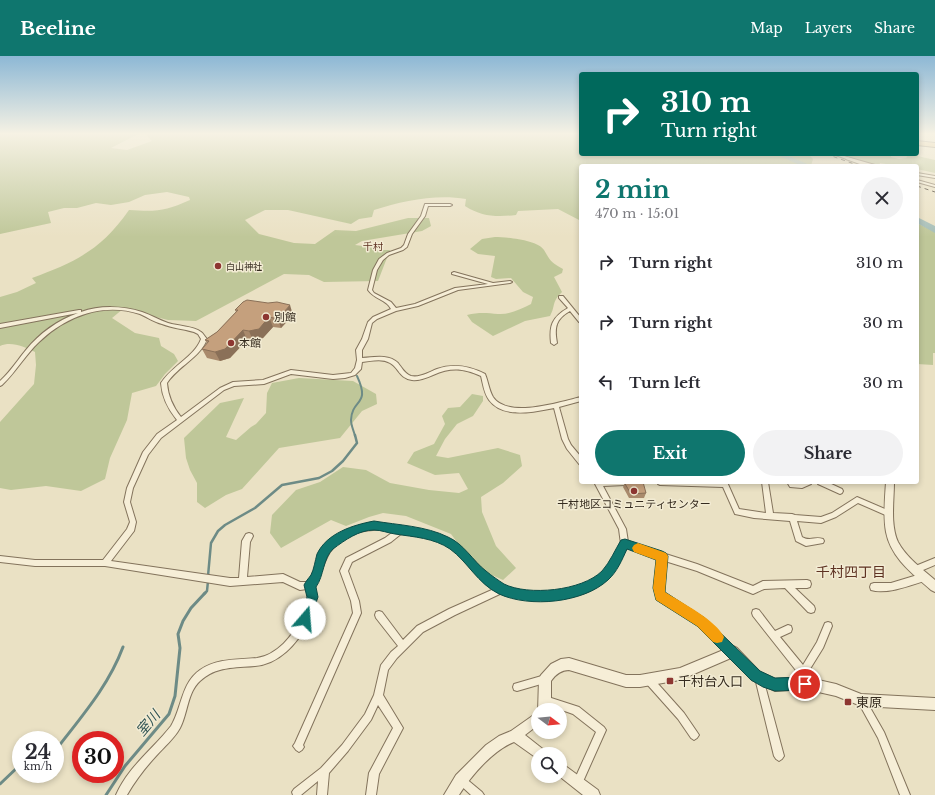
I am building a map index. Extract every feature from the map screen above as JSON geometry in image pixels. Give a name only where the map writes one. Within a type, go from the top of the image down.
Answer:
[{"type":"street","points":[[919,174],[935,177]]},
{"type":"street","points":[[919,182],[935,186]]},
{"type":"street","points":[[394,310],[390,304],[374,296],[370,290],[378,265],[384,256],[406,246],[410,234],[423,216],[426,205],[450,205]]},
{"type":"street","points":[[454,272],[492,283]]},
{"type":"street","points":[[105,563],[130,532],[133,522],[127,502],[130,488],[145,454],[159,436],[228,386],[264,382],[291,372],[333,377],[345,376],[356,372],[360,360],[358,350],[365,339],[370,322],[375,318],[394,310],[416,305],[457,288],[510,282]]},
{"type":"street","points":[[561,297],[579,319]]},
{"type":"street","points":[[0,326],[90,309],[106,308],[140,313],[163,323],[190,329],[200,334],[204,339],[198,350],[169,374],[164,383],[168,402],[173,412],[180,420]]},
{"type":"street","points":[[0,384],[45,335],[74,316],[90,309]]},
{"type":"street","points":[[554,343],[552,331],[554,324],[562,313],[570,309]]},
{"type":"street","points":[[360,360],[390,360],[402,374],[411,378],[420,378],[441,369],[450,367],[463,367],[483,375],[491,399],[500,407],[520,410],[556,405],[579,399]]},
{"type":"street","points":[[556,405],[567,443],[579,459]]},
{"type":"street","points":[[121,795],[138,769],[175,728],[196,678],[217,666],[235,662],[257,662],[274,655],[288,646],[300,630],[305,619],[312,597],[310,585],[316,577],[322,556],[328,547],[342,536],[360,528],[374,526],[431,535],[445,540],[455,547],[481,575],[502,589],[528,596],[567,595],[595,583],[605,576],[625,544],[622,529],[599,484]]},
{"type":"street","points":[[724,484],[737,512],[754,515],[821,520],[834,515],[857,500],[890,514]]},
{"type":"street","points":[[765,484],[770,515]]},
{"type":"street","points":[[791,484],[804,484]]},
{"type":"street","points":[[824,484],[840,491]]},
{"type":"street","points":[[890,484],[892,539],[901,554],[935,587]]},
{"type":"street","points":[[792,517],[799,539],[806,543],[817,544]]},
{"type":"street","points":[[299,747],[298,746],[357,613],[355,601],[345,576],[345,566],[349,560],[388,540],[401,530]]},
{"type":"street","points":[[243,581],[246,542],[249,536]]},
{"type":"street","points":[[625,544],[697,568],[753,590],[763,585],[807,584]]},
{"type":"street","points":[[662,556],[659,588],[660,596],[701,622],[734,652],[759,678],[775,685],[807,680],[861,700],[935,704]]},
{"type":"street","points":[[0,559],[35,563],[105,563],[215,581],[230,582],[283,578],[300,586],[310,585]]},
{"type":"street","points":[[916,569],[935,561]]},
{"type":"street","points":[[874,587],[891,587],[924,576]]},
{"type":"street","points":[[786,584],[811,609]]},
{"type":"street","points":[[297,792],[324,771],[346,748],[361,728],[378,696],[384,668],[402,646],[420,629],[452,612],[502,589]]},
{"type":"street","points":[[756,613],[807,680]]},
{"type":"street","points":[[379,615],[402,646]]},
{"type":"street","points":[[807,680],[806,668],[820,645],[828,626]]},
{"type":"street","points":[[774,636],[788,629]]},
{"type":"street","points":[[517,687],[545,679],[555,667],[562,664],[570,664],[626,681],[680,674],[734,652]]},
{"type":"street","points":[[759,678],[779,756]]},
{"type":"street","points":[[544,703],[545,679]]},
{"type":"street","points":[[648,679],[681,716],[694,735]]},
{"type":"street","points":[[371,795],[374,773],[398,728],[378,696]]},
{"type":"street","points":[[861,700],[881,735],[905,795]]},
{"type":"street","points":[[567,709],[576,710],[600,730],[578,783]]},
{"type":"street","points":[[451,795],[462,780],[498,743],[515,735],[531,723]]},
{"type":"street","points":[[515,735],[531,747]]},
{"type":"street","points":[[322,795],[324,771]]},
{"type":"street","points":[[567,774],[593,795]]},
{"type":"street","points":[[462,780],[479,795]]},
{"type":"green space","points":[[0,168],[579,168],[579,220],[558,209],[518,211],[516,215],[502,216],[484,214],[471,210],[465,206],[466,199],[443,197],[419,199],[374,210],[372,217],[359,219],[351,224],[288,210],[265,210],[245,220],[259,234],[294,243],[315,244],[335,230],[356,231],[408,218],[429,218],[431,226],[422,231],[362,241],[355,245],[371,247],[376,250],[390,250],[378,281],[324,282],[309,275],[284,274],[196,321],[168,320],[123,309],[112,318],[135,333],[159,338],[161,346],[174,354],[178,361],[156,386],[132,393],[127,420],[110,458],[105,479],[81,491],[46,486],[11,490],[0,488],[0,422],[34,384],[36,365],[35,352],[13,344],[0,346],[0,297],[17,292],[36,283],[32,278],[62,266],[87,253],[109,235],[129,210],[161,210],[190,200],[189,197],[167,192],[145,195],[129,202],[111,205],[96,203],[77,208],[64,208],[48,212],[51,223],[0,234]]},
{"type":"green space","points":[[919,168],[935,168],[935,173],[919,169]]},
{"type":"green space","points":[[919,224],[935,232],[935,353],[933,353],[933,365],[919,364]]},
{"type":"green space","points":[[495,237],[528,241],[535,244],[541,247],[556,265],[563,269],[562,273],[554,277],[562,292],[555,302],[550,316],[525,321],[493,336],[472,322],[467,315],[479,313],[511,313],[531,304],[533,297],[523,292],[511,278],[496,279],[491,277],[495,256],[478,254],[470,249],[482,239]]},
{"type":"green space","points":[[299,378],[353,381],[376,394],[377,404],[362,411],[340,438],[279,448],[242,489],[226,495],[205,508],[197,502],[197,483],[186,458],[184,438],[220,403],[244,398],[226,437],[236,440],[256,424],[266,413],[267,393],[272,383]]},
{"type":"green space","points":[[472,394],[483,396],[483,401],[473,416],[457,424],[445,439],[436,456],[448,458],[498,448],[520,455],[522,466],[503,483],[481,497],[482,512],[496,546],[516,568],[503,580],[476,568],[451,534],[406,516],[383,513],[346,526],[331,520],[281,548],[270,533],[272,515],[296,490],[320,482],[343,467],[366,470],[390,483],[429,490],[459,493],[468,489],[459,473],[435,475],[407,463],[414,452],[434,444],[445,424],[442,416],[448,408],[460,407]]},
{"type":"building","points":[[247,300],[268,303],[277,302],[290,305],[278,319],[269,317],[259,329],[249,331],[243,330],[225,349],[215,352],[202,349],[209,341],[205,340],[217,332],[238,310],[235,310]]},
{"type":"building","points":[[625,484],[644,484],[646,493],[631,494]]},
{"type":"waterway","points":[[919,221],[935,230]]},
{"type":"waterway","points":[[355,436],[351,422],[352,413],[362,397],[361,386],[357,376]]},
{"type":"waterway","points":[[208,576],[211,543],[218,531],[225,525],[255,508],[282,485],[319,478],[332,471],[343,461],[357,443],[355,435]]},
{"type":"waterway","points":[[205,593],[207,591],[208,581]]},
{"type":"waterway","name":"室川","points":[[106,795],[125,766],[169,714],[175,696],[180,648],[178,634],[183,621],[191,608],[205,593]]},
{"type":"waterway","points":[[64,740],[102,689],[117,662],[123,647]]},
{"type":"waterway","points":[[0,784],[12,773]]},
{"type":"railway","points":[[919,187],[935,192]]},
{"type":"slow traffic","points":[[638,548],[662,556],[659,588],[660,596],[686,611],[701,622],[717,637]]},
{"type":"place","name":"白山神社","points":[[218,266]]},
{"type":"place","name":"別館","points":[[266,317]]},
{"type":"place","name":"本館","points":[[231,343]]},
{"type":"place","name":"千村地区コミュニティセンター","points":[[634,491]]},
{"type":"place","name":"千村台入口","points":[[670,681]]},
{"type":"place","name":"東原","points":[[848,702]]},
{"type":"district","name":"千村","points":[[373,246]]},
{"type":"district","name":"千村四丁目","points":[[851,572]]},
{"type":"route","points":[[305,619],[312,597],[310,585],[316,577],[322,556],[328,547],[336,540],[360,528],[374,526],[431,535],[445,540],[455,547],[481,575],[502,589],[528,596],[567,595],[595,583],[605,576],[625,544],[662,556],[659,588],[660,596],[686,611],[701,622],[734,652],[756,676],[775,685],[805,684]]}]
